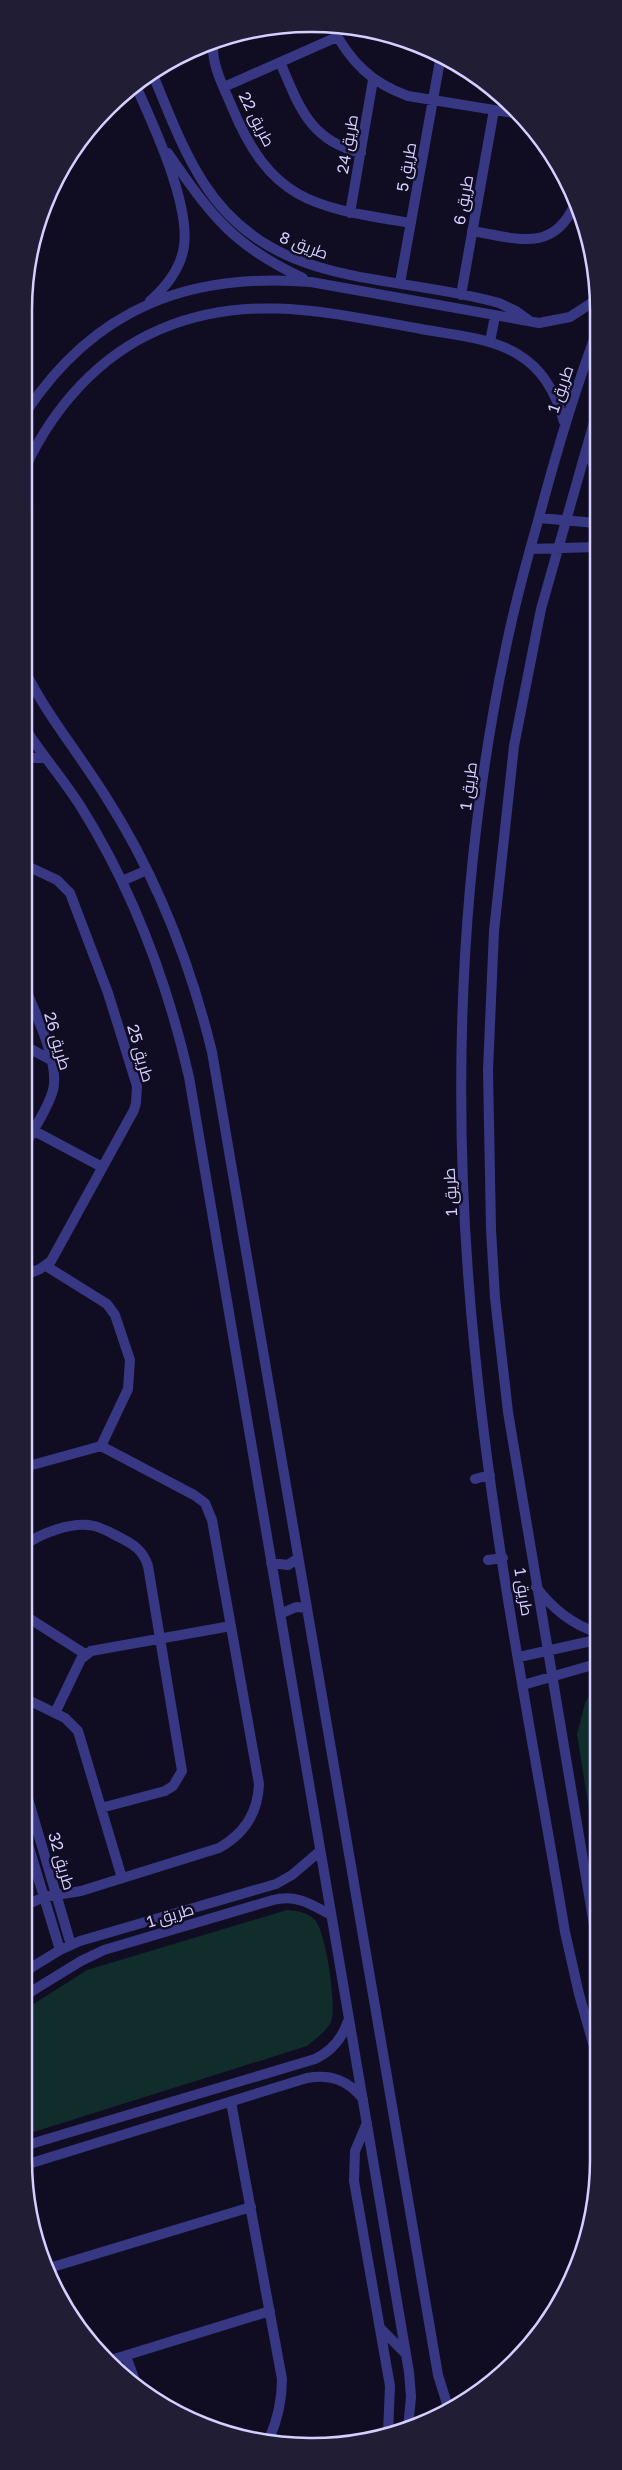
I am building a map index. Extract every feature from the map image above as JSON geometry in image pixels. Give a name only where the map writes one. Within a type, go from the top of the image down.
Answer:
[{"type":"street","points":[[224,88],[280,62],[332,33]]},
{"type":"street","points":[[335,34],[351,59],[373,80],[402,94],[506,112]]},
{"type":"street","name":"طريق 22","points":[[213,50],[214,58],[224,88],[248,140],[273,175],[315,203],[350,213],[411,223]]},
{"type":"street","points":[[280,62],[300,108],[313,128],[331,142],[361,153]]},
{"type":"street","name":"طريق 5","points":[[400,283],[439,64]]},
{"type":"street","name":"طريق 8","points":[[155,80],[198,174],[221,206],[241,226],[269,248],[301,263],[334,272],[499,303],[516,311],[531,322]]},
{"type":"street","name":"طريق 24","points":[[350,213],[373,80]]},
{"type":"street","points":[[139,92],[163,146],[185,229],[184,247],[171,279],[146,304]]},
{"type":"street","name":"طريق 6","points":[[461,295],[494,110]]},
{"type":"street","points":[[163,146],[206,207],[228,231],[253,251],[281,268],[311,282]]},
{"type":"street","points":[[472,231],[526,239],[542,239],[550,236],[563,225],[571,211]]},
{"type":"street","points":[[32,404],[50,378],[71,356],[100,332],[146,304],[178,293],[235,281],[277,279],[311,282],[531,322],[551,322],[570,317],[590,304]]},
{"type":"street","points":[[32,453],[55,414],[77,388],[102,365],[129,346],[151,334],[190,318],[248,308],[286,308],[490,342],[519,355],[535,368],[552,390],[564,422]]},
{"type":"street","points":[[490,342],[495,316]]},
{"type":"street","name":"طريق 1","points":[[590,350],[564,422],[510,625],[488,745],[470,907],[463,1010],[462,1132],[474,1350],[490,1475],[523,1685],[571,1963],[590,2032]]},
{"type":"street","name":"طريق 1","points":[[590,436],[557,549],[534,639],[509,781],[494,932],[488,1061],[490,1219],[495,1298],[508,1412],[535,1585],[590,1902]]},
{"type":"street","points":[[588,442],[590,450]]},
{"type":"street","points":[[539,518],[590,522]]},
{"type":"street","points":[[530,549],[590,547]]},
{"type":"street","points":[[32,683],[45,708],[116,812],[147,870],[173,926],[188,968],[217,1075],[435,2356],[446,2402]]},
{"type":"street","points":[[32,738],[80,805],[122,880],[162,976],[189,1077],[405,2353],[411,2397],[409,2420]]},
{"type":"street","points":[[32,758],[46,758]]},
{"type":"street","name":"طريق 25","points":[[32,868],[57,880],[70,893],[108,993],[137,1086],[134,1110],[46,1266]]},
{"type":"street","points":[[122,880],[147,870]]},
{"type":"street","name":"طريق 26","points":[[32,1007],[51,1060],[54,1077],[52,1092],[32,1123]]},
{"type":"street","points":[[32,1050],[51,1060]]},
{"type":"street","points":[[32,1130],[102,1167]]},
{"type":"street","points":[[32,1271],[46,1266],[107,1304],[115,1316],[130,1360],[128,1389],[101,1446]]},
{"type":"street","points":[[32,1466],[101,1446],[187,1491],[204,1503],[212,1520],[258,1776],[259,1792],[253,1812],[242,1831],[219,1848],[122,1878],[44,1897],[32,1902]]},
{"type":"street","points":[[475,1478],[490,1475]]},
{"type":"street","points":[[32,1540],[39,1536],[71,1526],[87,1524],[99,1527],[136,1546],[142,1552],[148,1566],[182,1771],[173,1786],[165,1791],[101,1808]]},
{"type":"street","points":[[488,1560],[503,1558]]},
{"type":"street","points":[[271,1563],[288,1565],[298,1559]]},
{"type":"street","points":[[535,1585],[560,1613],[576,1624],[590,1630]]},
{"type":"street","points":[[280,1614],[296,1607],[307,1608]]},
{"type":"street","points":[[32,1621],[85,1654]]},
{"type":"street","points":[[55,1713],[85,1654],[231,1626]]},
{"type":"street","points":[[519,1657],[590,1641]]},
{"type":"street","points":[[523,1685],[590,1666]]},
{"type":"street","points":[[32,1702],[70,1721],[78,1731],[122,1878]]},
{"type":"street","name":"طريق 32","points":[[32,1812],[71,1945]]},
{"type":"street","name":"طريق 1","points":[[32,1967],[71,1945],[276,1884],[292,1875],[320,1851]]},
{"type":"street","name":"طريق 32","points":[[32,1857],[60,1950]]},
{"type":"street","name":"طريق 1","points":[[32,1991],[80,1961],[104,1950],[273,1900],[299,1899],[331,1915]]},
{"type":"street","points":[[32,2144],[314,2059],[333,2048],[343,2035],[349,2020]]},
{"type":"street","points":[[32,2163],[319,2076],[332,2077],[344,2082],[363,2100]]},
{"type":"street","points":[[231,2102],[282,2379],[282,2399],[271,2434]]},
{"type":"street","points":[[367,2122],[355,2151],[354,2181],[390,2386],[388,2427]]},
{"type":"street","points":[[54,2267],[251,2207]]},
{"type":"street","points":[[117,2358],[270,2311]]},
{"type":"street","points":[[381,2329],[405,2353]]},
{"type":"street","points":[[126,2356],[132,2372]]},
{"type":"green space","points":[[590,1695],[590,1816],[577,1734],[585,1703]]},
{"type":"green space","points":[[287,1910],[302,1912],[315,1920],[323,1939],[333,2001],[331,2022],[307,2046],[32,2132],[32,2005],[87,1970]]}]
